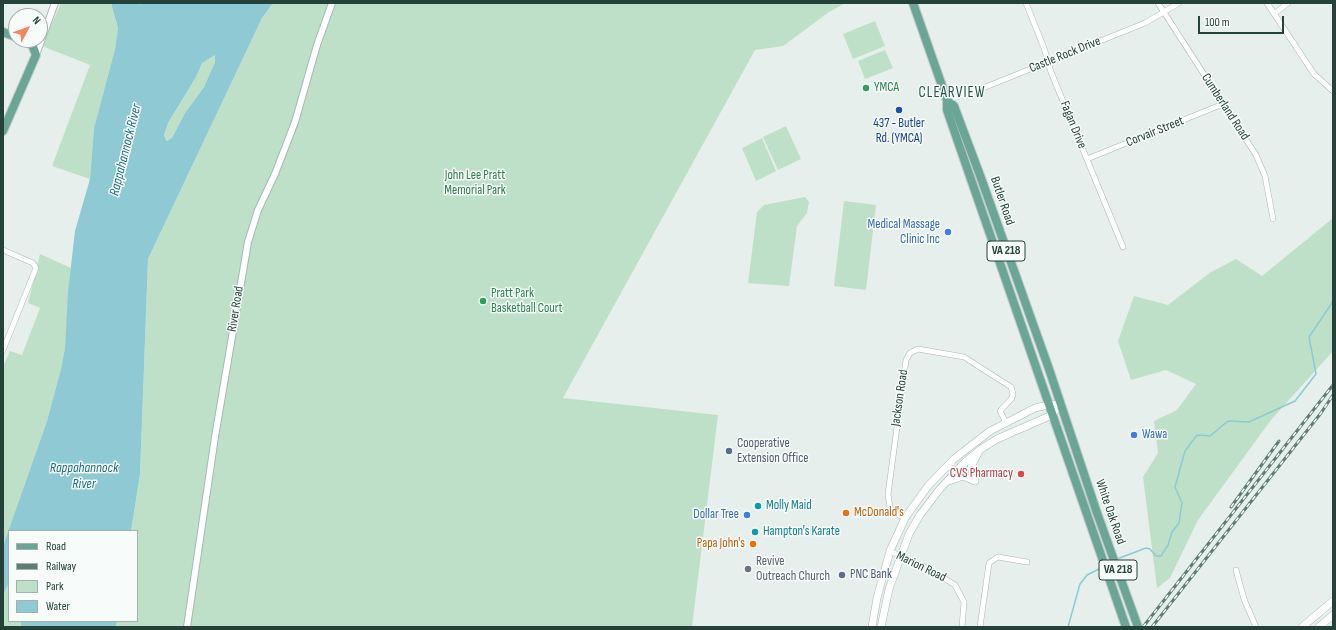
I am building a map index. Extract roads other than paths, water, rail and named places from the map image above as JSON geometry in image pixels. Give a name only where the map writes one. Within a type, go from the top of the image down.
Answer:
[{"type":"main road","name":"Butler Road","points":[[913,3],[947,100],[947,110],[1048,405]]},
{"type":"main road","points":[[3,132],[36,55],[34,48]]},
{"type":"main road","name":"Butler Road","points":[[947,100],[954,105],[1061,404]]},
{"type":"main road","points":[[872,627],[877,598],[890,551],[905,518],[928,486],[954,459],[990,431],[1036,408],[1061,404]]},
{"type":"main road","points":[[881,627],[888,590],[909,534],[920,515],[945,483],[963,464],[981,449],[1004,436],[1052,415],[1061,404]]},
{"type":"main road","name":"White Oak Road","points":[[1061,404],[1097,513],[1138,627]]},
{"type":"main road","name":"VA 218","points":[[1048,405],[1052,415]]},
{"type":"main road","name":"White Oak Road","points":[[1052,415],[1126,627]]},
{"type":"main road","points":[[945,483],[961,476],[975,481],[972,467],[981,449]]},
{"type":"main road","points":[[1302,627],[1333,601]]},
{"type":"main road","points":[[1319,627],[1333,615]]},
{"type":"street","points":[[48,21],[56,3]]},
{"type":"street","name":"River Road","points":[[187,627],[215,437],[248,242],[258,210],[275,174],[295,122],[316,45],[332,3]]},
{"type":"street","name":"Fagan Drive","points":[[1026,3],[1048,62],[1123,248]]},
{"type":"street","name":"Cumberland Road","points":[[1158,3],[1262,165],[1268,187],[1273,219]]},
{"type":"street","name":"Castle Rock Drive","points":[[947,100],[978,90],[1145,23],[1179,3]]},
{"type":"street","points":[[1267,3],[1314,74],[1333,91]]},
{"type":"street","points":[[1274,14],[1288,3]]},
{"type":"street","points":[[36,55],[38,48]]},
{"type":"street","name":"Corvair Street","points":[[1087,159],[1223,104]]},
{"type":"street","points":[[3,250],[33,263],[36,268],[3,350]]},
{"type":"street","name":"Jackson Road","points":[[905,518],[894,513],[890,508],[888,494],[906,360],[910,353],[918,350],[964,357],[1011,387],[1013,391],[1012,398],[1000,410],[1006,423]]},
{"type":"street","name":"Marion Road","points":[[890,551],[937,573],[955,585],[964,602],[962,627]]},
{"type":"street","points":[[980,627],[989,563],[991,560],[998,557],[1026,562]]},
{"type":"street","points":[[1236,570],[1246,604],[1256,627]]},
{"type":"water","name":"Rappahannock River","points":[[111,3],[140,3],[140,5],[142,3],[273,3],[262,18],[148,259],[140,474],[131,530],[9,530],[47,421],[61,369],[65,348],[68,292],[75,231],[90,179],[94,128],[115,49],[118,28]],"holes":[[[215,55],[215,62],[204,87],[185,113],[172,138],[167,141],[164,135],[168,123],[196,77],[202,63]]]},
{"type":"water","name":"Rappahannock River","points":[[8,532],[8,585],[3,595],[3,546]]},
{"type":"water","points":[[21,622],[117,622],[116,627],[21,627]]},
{"type":"waterway","points":[[1117,559],[1146,548],[1150,549],[1156,556],[1161,556],[1168,545],[1172,532],[1179,523],[1182,503],[1175,487],[1185,451],[1197,435],[1210,436],[1228,421],[1249,422],[1295,401],[1316,374],[1309,337],[1332,303],[1333,299]]},
{"type":"waterway","points":[[1068,627],[1080,584],[1087,575],[1103,567]]},
{"type":"railway","points":[[1143,627],[1333,385]]},
{"type":"railway","points":[[1152,627],[1321,413],[1333,395]]},
{"type":"railway","points":[[1231,507],[1279,441]]},
{"type":"place","name":"YMCA","points":[[866,88]]},
{"type":"place","name":"437 - Butler Rd. (YMCA)","points":[[899,110]]},
{"type":"place","name":"Medical Massage Clinic Inc","points":[[948,232]]},
{"type":"place","name":"Pratt Park Basketball Court","points":[[483,301]]},
{"type":"place","name":"Wawa","points":[[1134,435]]},
{"type":"place","name":"Cooperative Extension Office","points":[[729,451]]},
{"type":"place","name":"CVS Pharmacy","points":[[1021,474]]},
{"type":"place","name":"Molly Maid","points":[[758,506]]},
{"type":"place","name":"McDonald's","points":[[846,513]]},
{"type":"place","name":"Dollar Tree","points":[[747,515]]},
{"type":"place","name":"Hampton's Karate","points":[[755,532]]},
{"type":"place","name":"Papa John's","points":[[753,544]]},
{"type":"place","name":"Revive Outreach Church","points":[[748,569]]},
{"type":"place","name":"PNC Bank","points":[[842,575]]},
{"type":"district","name":"CLEARVIEW","points":[[952,93]]},
{"type":"park label","name":"John Lee Pratt Memorial Park","points":[[475,184]]}]
